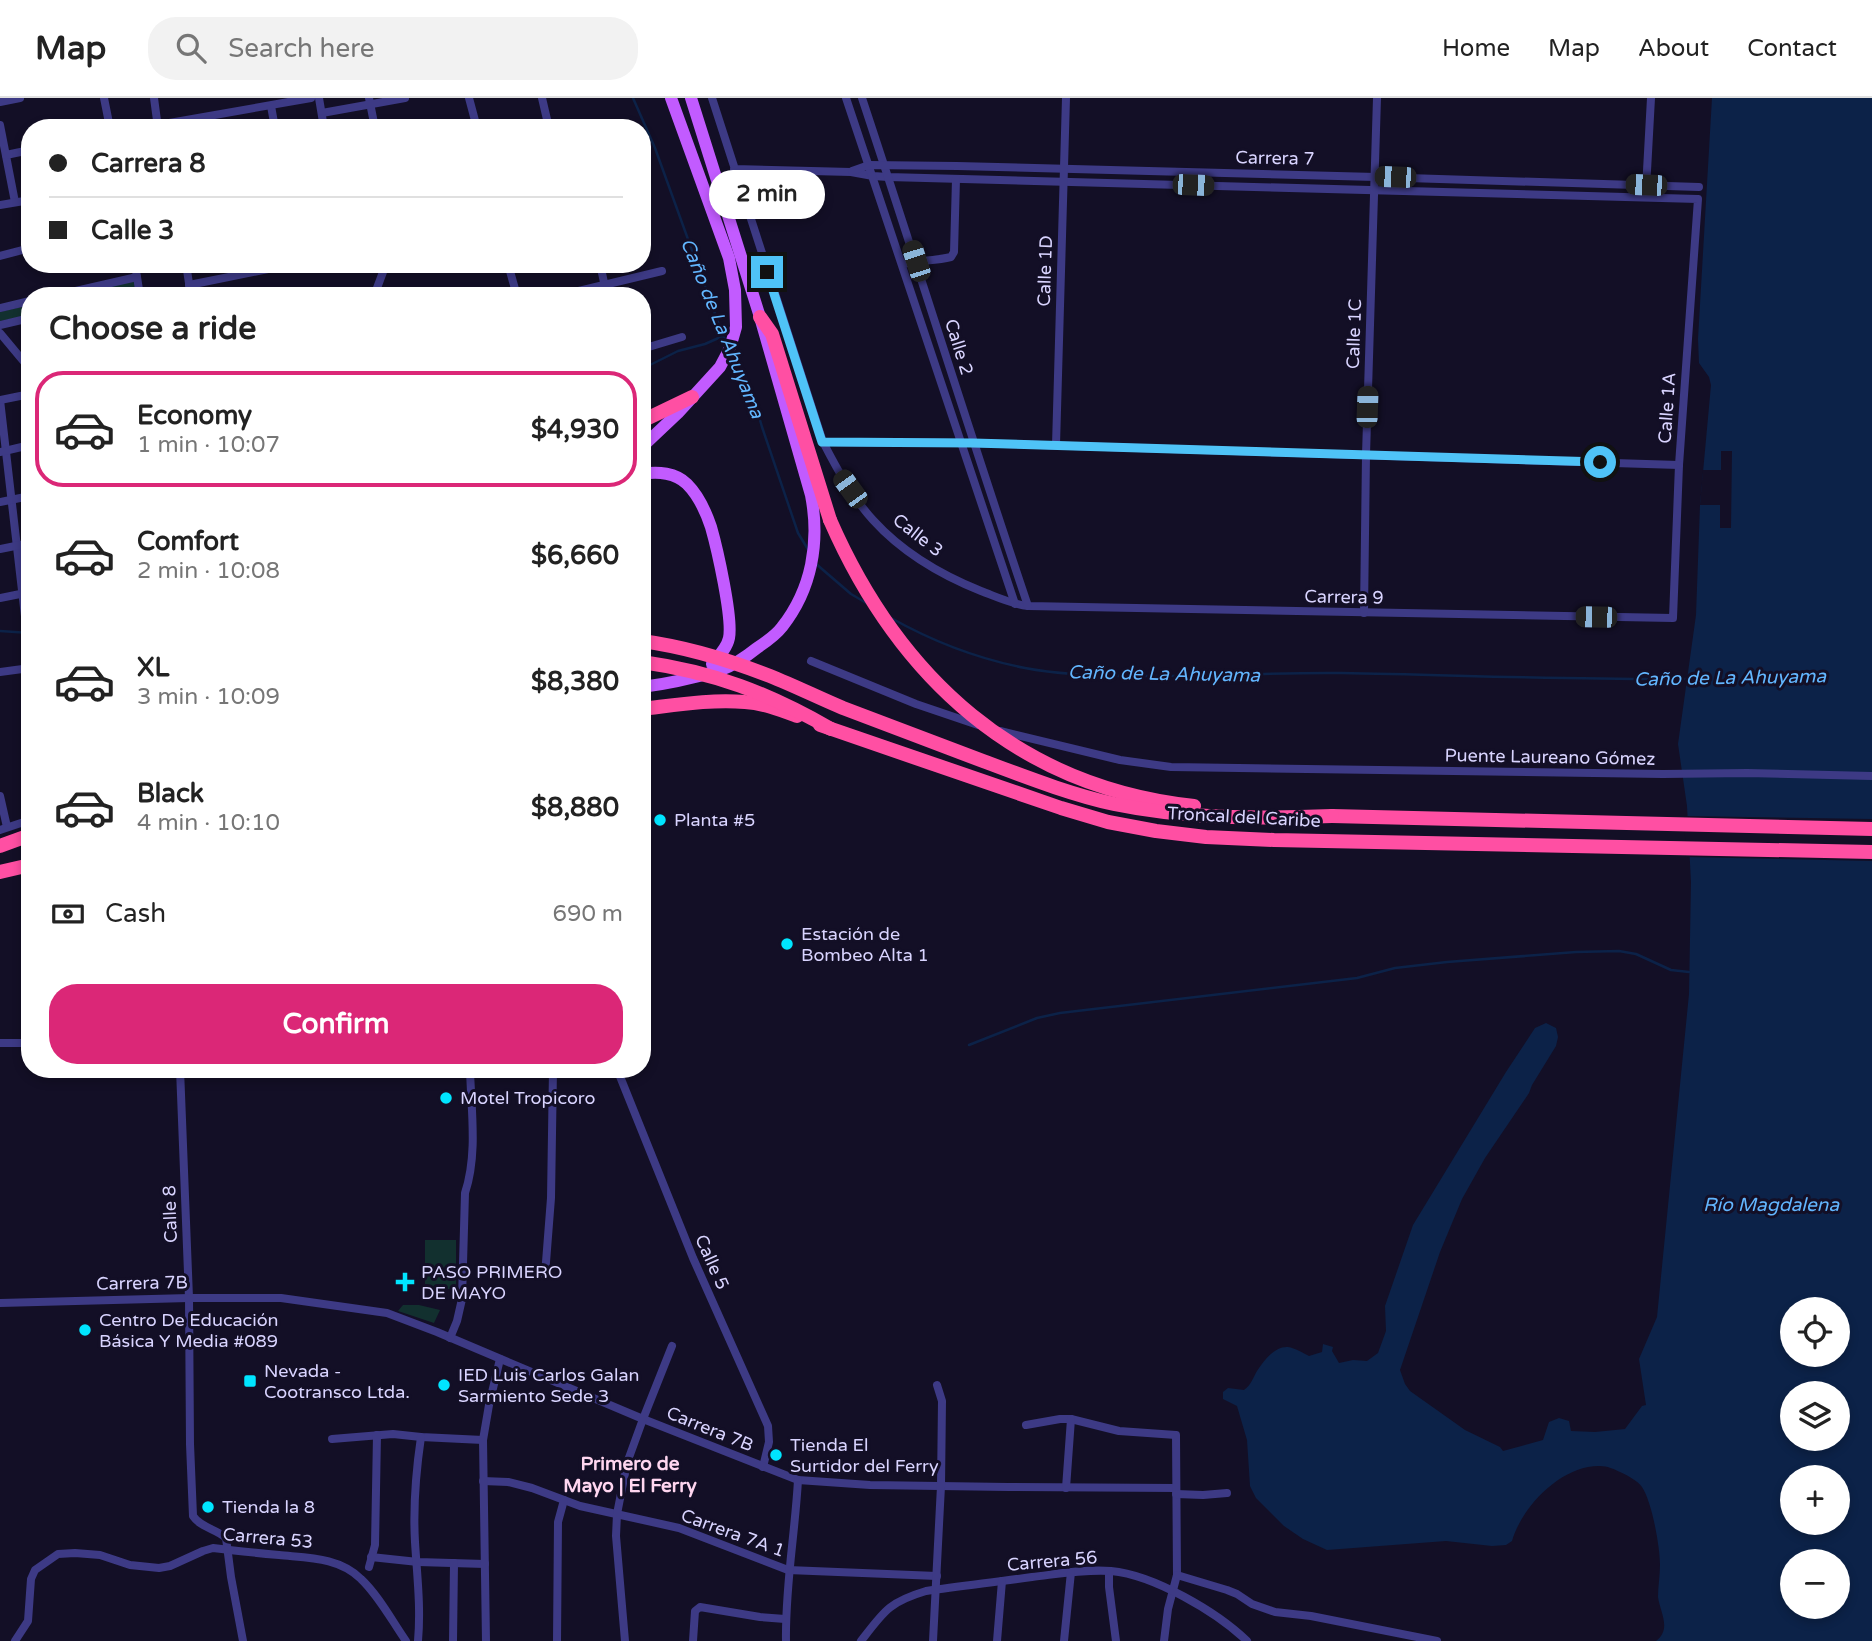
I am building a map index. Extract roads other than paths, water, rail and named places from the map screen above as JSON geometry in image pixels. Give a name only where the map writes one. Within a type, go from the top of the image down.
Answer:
[{"type":"highway","points":[[760,317],[772,334],[830,520],[848,560],[870,600],[913,658],[946,693],[976,719],[1027,753],[1088,781],[1158,801],[1332,816]]},
{"type":"highway","points":[[651,417],[692,397]]},
{"type":"highway","name":"Troncal del Caribe","points":[[651,642],[705,654],[755,671],[835,705],[1020,775],[1113,804],[1160,812],[1273,818],[1332,816],[1872,828]]},
{"type":"highway","name":"Troncal del Caribe","points":[[651,663],[714,676],[753,689],[792,706],[831,729],[1061,808],[1108,822],[1156,831],[1274,841],[1872,852]]},
{"type":"highway","points":[[651,708],[717,701],[747,702],[767,706],[831,729]]},
{"type":"highway","points":[[0,846],[21,838]]},
{"type":"highway","points":[[0,872],[21,867]]},
{"type":"main road","points":[[651,438],[720,367],[730,348],[736,327],[735,290],[729,258],[671,98]]},
{"type":"main road","points":[[651,685],[723,669],[747,656],[781,629],[796,606],[809,576],[815,539],[811,495],[760,317],[691,98]]},
{"type":"main road","points":[[651,473],[663,472],[686,482],[697,496],[710,526],[728,608],[730,636],[726,647],[701,674]]},
{"type":"street","points":[[0,102],[20,98]]},
{"type":"street","points":[[104,98],[108,119]]},
{"type":"street","points":[[154,98],[157,119]]},
{"type":"street","points":[[194,119],[311,98]]},
{"type":"street","points":[[319,98],[323,119]]},
{"type":"street","points":[[322,113],[370,101],[405,98]]},
{"type":"street","points":[[469,98],[475,119]]},
{"type":"street","points":[[542,98],[547,119]]},
{"type":"street","name":"Calle 3","points":[[712,98],[822,442],[839,474],[872,519],[901,546],[962,584],[1015,604]]},
{"type":"street","name":"Calle 2","points":[[846,98],[1015,604]]},
{"type":"street","name":"Calle 2","points":[[862,98],[1028,606]]},
{"type":"street","name":"Calle 1D","points":[[1056,445],[1066,98]]},
{"type":"street","name":"Calle 1C","points":[[1364,613],[1377,98]]},
{"type":"street","points":[[1645,198],[1651,98]]},
{"type":"street","points":[[370,101],[373,119]]},
{"type":"street","points":[[271,106],[273,119]]},
{"type":"street","points":[[0,125],[15,202]]},
{"type":"street","points":[[6,155],[21,152]]},
{"type":"street","name":"Carrera 7","points":[[851,172],[869,165],[884,165],[1699,187]]},
{"type":"street","name":"Carrera 7","points":[[734,169],[851,172],[888,177],[1698,200]]},
{"type":"street","points":[[903,264],[951,257],[954,252],[956,178]]},
{"type":"street","name":"Calle 1A","points":[[1673,618],[1679,465],[1698,200]]},
{"type":"street","points":[[0,205],[21,201]]},
{"type":"street","points":[[0,256],[21,250]]},
{"type":"street","points":[[592,287],[662,271]]},
{"type":"street","points":[[136,273],[139,287]]},
{"type":"street","points":[[187,273],[189,285],[246,273]]},
{"type":"street","points":[[602,273],[605,287]]},
{"type":"street","points":[[93,287],[137,277]]},
{"type":"street","points":[[0,308],[21,303]]},
{"type":"street","points":[[0,325],[21,320]]},
{"type":"street","points":[[0,333],[21,358]]},
{"type":"street","points":[[651,346],[682,337]]},
{"type":"street","points":[[0,350],[12,347]]},
{"type":"street","points":[[21,396],[0,400],[3,451],[21,570]]},
{"type":"street","points":[[822,442],[1056,445],[1679,465]]},
{"type":"street","points":[[3,451],[21,448]]},
{"type":"street","points":[[0,502],[21,498]]},
{"type":"street","points":[[0,549],[21,545]]},
{"type":"street","points":[[0,598],[21,594]]},
{"type":"street","name":"Carrera 9","points":[[1015,604],[1673,618]]},
{"type":"street","name":"Puente Laureano Gómez","points":[[814,663],[916,704],[992,729],[1120,760],[1171,767],[1872,776]]},
{"type":"street","points":[[0,672],[21,671]]},
{"type":"street","points":[[0,796],[3,829],[21,823]]},
{"type":"street","points":[[0,1043],[21,1043]]},
{"type":"street","name":"Calle 8","points":[[180,1078],[189,1298],[193,1516],[200,1523],[223,1535],[226,1538],[227,1550]]},
{"type":"street","points":[[450,1338],[462,1299],[465,1193],[472,1157],[470,1078]]},
{"type":"street","points":[[545,1275],[551,1198],[554,1078]]},
{"type":"street","name":"Calle 5","points":[[621,1078],[688,1247],[768,1426],[769,1442],[763,1467]]},
{"type":"street","name":"Carrera 7B","points":[[0,1303],[281,1298],[387,1313],[798,1480],[870,1485],[1176,1491],[1203,1495],[1227,1493]]},
{"type":"street","points":[[625,1641],[616,1536],[617,1514],[624,1474],[672,1346]]},
{"type":"street","points":[[486,1641],[483,1440],[500,1359]]},
{"type":"street","points":[[933,1641],[941,1486],[942,1401],[937,1385]]},
{"type":"street","points":[[1026,1425],[1071,1419],[1128,1432],[1175,1434],[1177,1437],[1177,1576],[1168,1609],[1164,1641]]},
{"type":"street","points":[[1066,1488],[1071,1419]]},
{"type":"street","points":[[332,1439],[393,1434],[483,1440]]},
{"type":"street","points":[[369,1567],[375,1545],[377,1435]]},
{"type":"street","points":[[418,1641],[420,1606],[415,1512],[421,1437]]},
{"type":"street","points":[[786,1641],[788,1570],[798,1480]]},
{"type":"street","name":"Carrera 7A 1","points":[[483,1481],[508,1482],[580,1506],[679,1528],[788,1570],[937,1576]]},
{"type":"street","points":[[557,1641],[558,1522],[564,1500]]},
{"type":"street","name":"Carrera 53","points":[[15,1641],[29,1621],[31,1579],[35,1570],[58,1554],[100,1555],[131,1565],[159,1568],[213,1548],[324,1559],[344,1566],[359,1576],[406,1641]]},
{"type":"street","points":[[227,1550],[243,1641]]},
{"type":"street","points":[[371,1557],[418,1562],[485,1564]]},
{"type":"street","points":[[453,1641],[454,1563]]},
{"type":"street","points":[[1109,1571],[1116,1641]]},
{"type":"street","name":"Carrera 56","points":[[861,1641],[892,1604],[905,1597],[937,1590],[1071,1572],[1109,1571],[1138,1577],[1172,1592],[1217,1616],[1247,1641]]},
{"type":"street","points":[[1064,1641],[1071,1572]]},
{"type":"street","points":[[1177,1576],[1227,1590],[1252,1604],[1275,1612],[1311,1616],[1437,1641]]},
{"type":"street","points":[[997,1641],[1002,1581]]},
{"type":"street","points":[[693,1641],[695,1611],[700,1607],[785,1619]]},
{"type":"water","name":"Río Magdalena","points":[[1712,98],[1872,98],[1872,1641],[1656,1641],[1663,1631],[1664,1620],[1658,1597],[1659,1547],[1649,1503],[1642,1487],[1632,1478],[1600,1466],[1572,1472],[1546,1490],[1525,1514],[1512,1541],[1506,1545],[1446,1541],[1327,1550],[1284,1526],[1256,1498],[1250,1486],[1247,1440],[1237,1406],[1223,1399],[1223,1392],[1228,1388],[1244,1390],[1266,1359],[1283,1347],[1293,1348],[1309,1356],[1322,1352],[1323,1344],[1333,1347],[1332,1351],[1339,1363],[1367,1361],[1378,1353],[1386,1331],[1385,1306],[1413,1225],[1506,1072],[1535,1028],[1546,1023],[1556,1028],[1556,1046],[1462,1199],[1440,1252],[1400,1370],[1410,1391],[1465,1430],[1503,1451],[1543,1440],[1549,1422],[1559,1418],[1569,1421],[1571,1431],[1625,1429],[1642,1406],[1646,1405],[1639,1359],[1657,1317],[1689,994],[1691,882],[1687,806],[1678,744],[1696,615],[1700,505],[1711,385],[1699,363],[1698,339]]},
{"type":"waterway","name":"Caño de La Ahuyama","points":[[633,98],[642,119]]},
{"type":"waterway","name":"Caño de La Ahuyama","points":[[651,139],[727,343]]},
{"type":"waterway","points":[[651,364],[678,351],[723,336]]},
{"type":"waterway","name":"Caño de La Ahuyama","points":[[732,352],[753,396],[798,533],[809,551]]},
{"type":"waterway","name":"Caño de La Ahuyama","points":[[815,563],[851,594],[868,604]]},
{"type":"waterway","name":"Caño de La Ahuyama","points":[[891,618],[939,642],[973,654],[1025,668],[1066,674],[1162,676],[1342,673],[1686,679]]},
{"type":"waterway","points":[[0,631],[21,632]]},
{"type":"waterway","points":[[969,1045],[1037,1018],[1060,1013],[1357,978],[1395,968],[1447,962],[1619,951],[1636,954],[1671,970],[1689,972]]},
{"type":"place","name":"Planta #5","points":[[660,820]]},
{"type":"place","name":"Estación de Bombeo Alta 1","points":[[787,944]]},
{"type":"place","name":"Motel Tropicoro","points":[[446,1098]]},
{"type":"place","name":"PASO PRIMERO DE MAYO","points":[[405,1282]]},
{"type":"place","name":"Centro De Educación Básica Y Media #089","points":[[85,1330]]},
{"type":"place","name":"Nevada - Cootransco Ltda.","points":[[250,1381]]},
{"type":"place","name":"IED Luis Carlos Galan Sarmiento Sede 3","points":[[444,1385]]},
{"type":"place","name":"Tienda El Surtidor del Ferry","points":[[776,1455]]},
{"type":"place","name":"Tienda la 8","points":[[208,1507]]},
{"type":"district","name":"Primero de Mayo | El Ferry","points":[[630,1474]]}]
